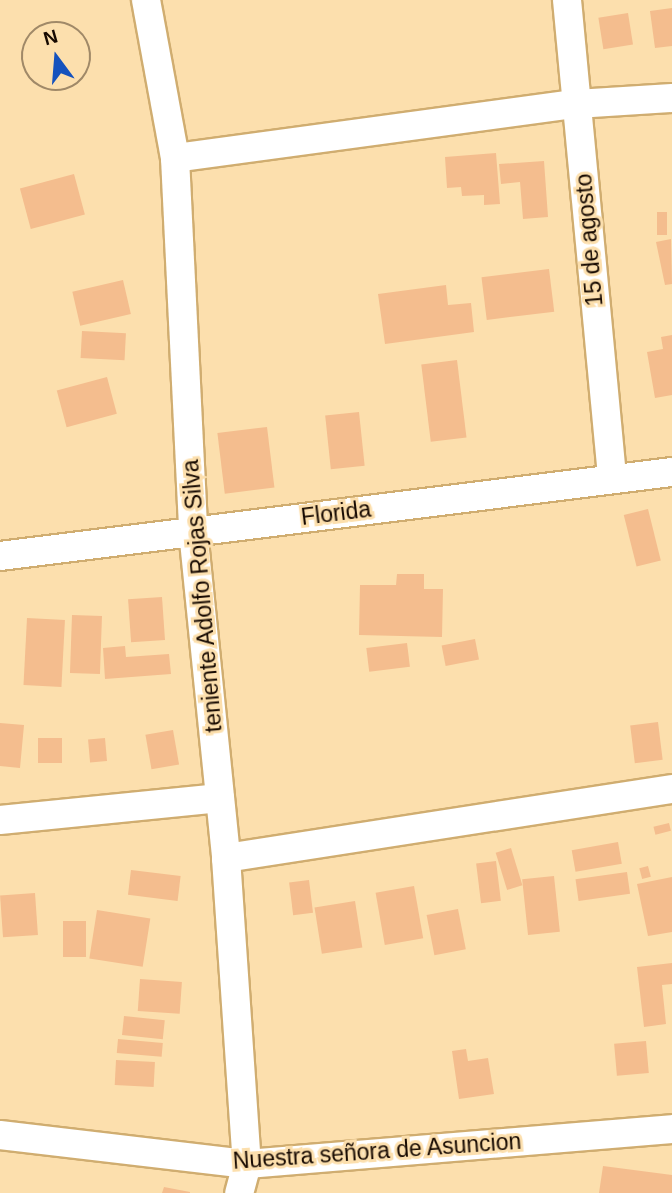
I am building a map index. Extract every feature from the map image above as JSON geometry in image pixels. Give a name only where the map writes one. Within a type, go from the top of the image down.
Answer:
[{"type":"street","name":"teniente Adolfo Rojas Silva","points":[[146,0],[175,158],[193,531],[226,858],[247,1164],[239,1193]]},
{"type":"street","name":"15 de agosto","points":[[567,0],[612,479]]},
{"type":"street","points":[[175,158],[576,104],[672,98]]},
{"type":"street","name":"Florida","points":[[0,556],[672,472]]},
{"type":"street","points":[[226,858],[672,789]]},
{"type":"street","points":[[0,820],[220,799]]},
{"type":"street","name":"Nuestra señora de Asuncion","points":[[0,1135],[247,1164],[672,1129]]},
{"type":"building","points":[[672,8],[672,46],[655,48],[650,11]]},
{"type":"building","points":[[628,13],[633,45],[603,49],[598,18]]},
{"type":"building","points":[[496,153],[500,204],[484,205],[484,195],[462,196],[461,187],[447,188],[445,157]]},
{"type":"building","points":[[544,161],[548,217],[523,219],[520,182],[501,184],[499,164]]},
{"type":"building","points":[[74,174],[85,215],[31,229],[20,188]]},
{"type":"building","points":[[657,212],[667,212],[667,235],[657,235]]},
{"type":"building","points":[[671,239],[672,284],[665,285],[656,242]]},
{"type":"building","points":[[549,269],[554,312],[487,320],[482,277]]},
{"type":"building","points":[[123,280],[131,314],[80,326],[72,292]]},
{"type":"building","points":[[446,285],[448,305],[471,303],[474,332],[385,344],[378,294]]},
{"type":"building","points":[[82,331],[126,333],[125,360],[81,358]]},
{"type":"building","points":[[672,335],[672,395],[655,398],[647,352],[663,349],[661,337]]},
{"type":"building","points":[[457,360],[467,437],[431,442],[421,364]]},
{"type":"building","points":[[107,377],[117,414],[67,427],[57,390]]},
{"type":"building","points":[[359,412],[365,466],[331,469],[325,416]]},
{"type":"building","points":[[267,427],[274,488],[225,494],[217,433]]},
{"type":"building","points":[[648,509],[661,560],[637,566],[624,515]]},
{"type":"building","points":[[397,574],[424,574],[424,589],[443,589],[442,637],[359,635],[360,585],[396,585]]},
{"type":"building","points":[[162,597],[165,640],[131,642],[128,599]]},
{"type":"building","points":[[72,615],[102,616],[100,674],[70,673]]},
{"type":"building","points":[[27,618],[65,620],[61,687],[23,685]]},
{"type":"building","points":[[475,639],[479,660],[446,666],[442,645]]},
{"type":"building","points":[[407,643],[410,667],[369,672],[366,648]]},
{"type":"building","points":[[125,646],[126,657],[169,654],[171,674],[105,679],[103,648]]},
{"type":"building","points":[[658,722],[663,760],[635,763],[630,725]]},
{"type":"building","points":[[0,723],[24,725],[20,768],[0,766]]},
{"type":"building","points":[[173,730],[179,764],[152,769],[145,735]]},
{"type":"building","points":[[38,738],[62,738],[62,763],[38,763]]},
{"type":"building","points":[[105,738],[107,761],[90,762],[88,739]]},
{"type":"building","points":[[669,823],[671,831],[655,835],[653,827]]},
{"type":"building","points":[[618,842],[622,864],[576,872],[572,850]]},
{"type":"building","points":[[511,848],[522,885],[507,890],[496,853]]},
{"type":"building","points":[[496,861],[501,901],[481,903],[476,863]]},
{"type":"building","points":[[648,866],[651,877],[642,879],[639,868]]},
{"type":"building","points":[[131,870],[181,876],[178,901],[128,895]]},
{"type":"building","points":[[627,872],[630,894],[579,901],[576,879]]},
{"type":"building","points":[[554,876],[560,932],[528,935],[522,879]]},
{"type":"building","points":[[672,877],[672,932],[648,936],[637,884]]},
{"type":"building","points":[[309,880],[313,913],[293,915],[289,882]]},
{"type":"building","points":[[414,886],[423,938],[385,945],[376,893]]},
{"type":"building","points":[[35,893],[38,935],[3,937],[0,895]]},
{"type":"building","points":[[355,901],[362,947],[322,954],[315,907]]},
{"type":"building","points":[[458,909],[466,949],[434,955],[427,915]]},
{"type":"building","points":[[97,910],[150,918],[143,967],[89,958]]},
{"type":"building","points":[[63,921],[86,921],[86,957],[63,957]]},
{"type":"building","points":[[672,963],[672,984],[662,985],[666,1024],[644,1027],[637,967]]},
{"type":"building","points":[[140,979],[182,982],[180,1014],[138,1011]]},
{"type":"building","points":[[124,1016],[165,1020],[163,1039],[122,1035]]},
{"type":"building","points":[[118,1039],[163,1043],[162,1057],[117,1053]]},
{"type":"building","points":[[646,1041],[649,1073],[617,1076],[614,1044]]},
{"type":"building","points":[[466,1049],[468,1061],[488,1058],[494,1094],[459,1099],[452,1051]]},
{"type":"building","points":[[116,1060],[155,1062],[154,1087],[115,1085]]},
{"type":"building","points":[[603,1166],[672,1175],[672,1193],[599,1193]]},
{"type":"building","points":[[164,1187],[190,1192],[190,1193],[162,1193]]}]
